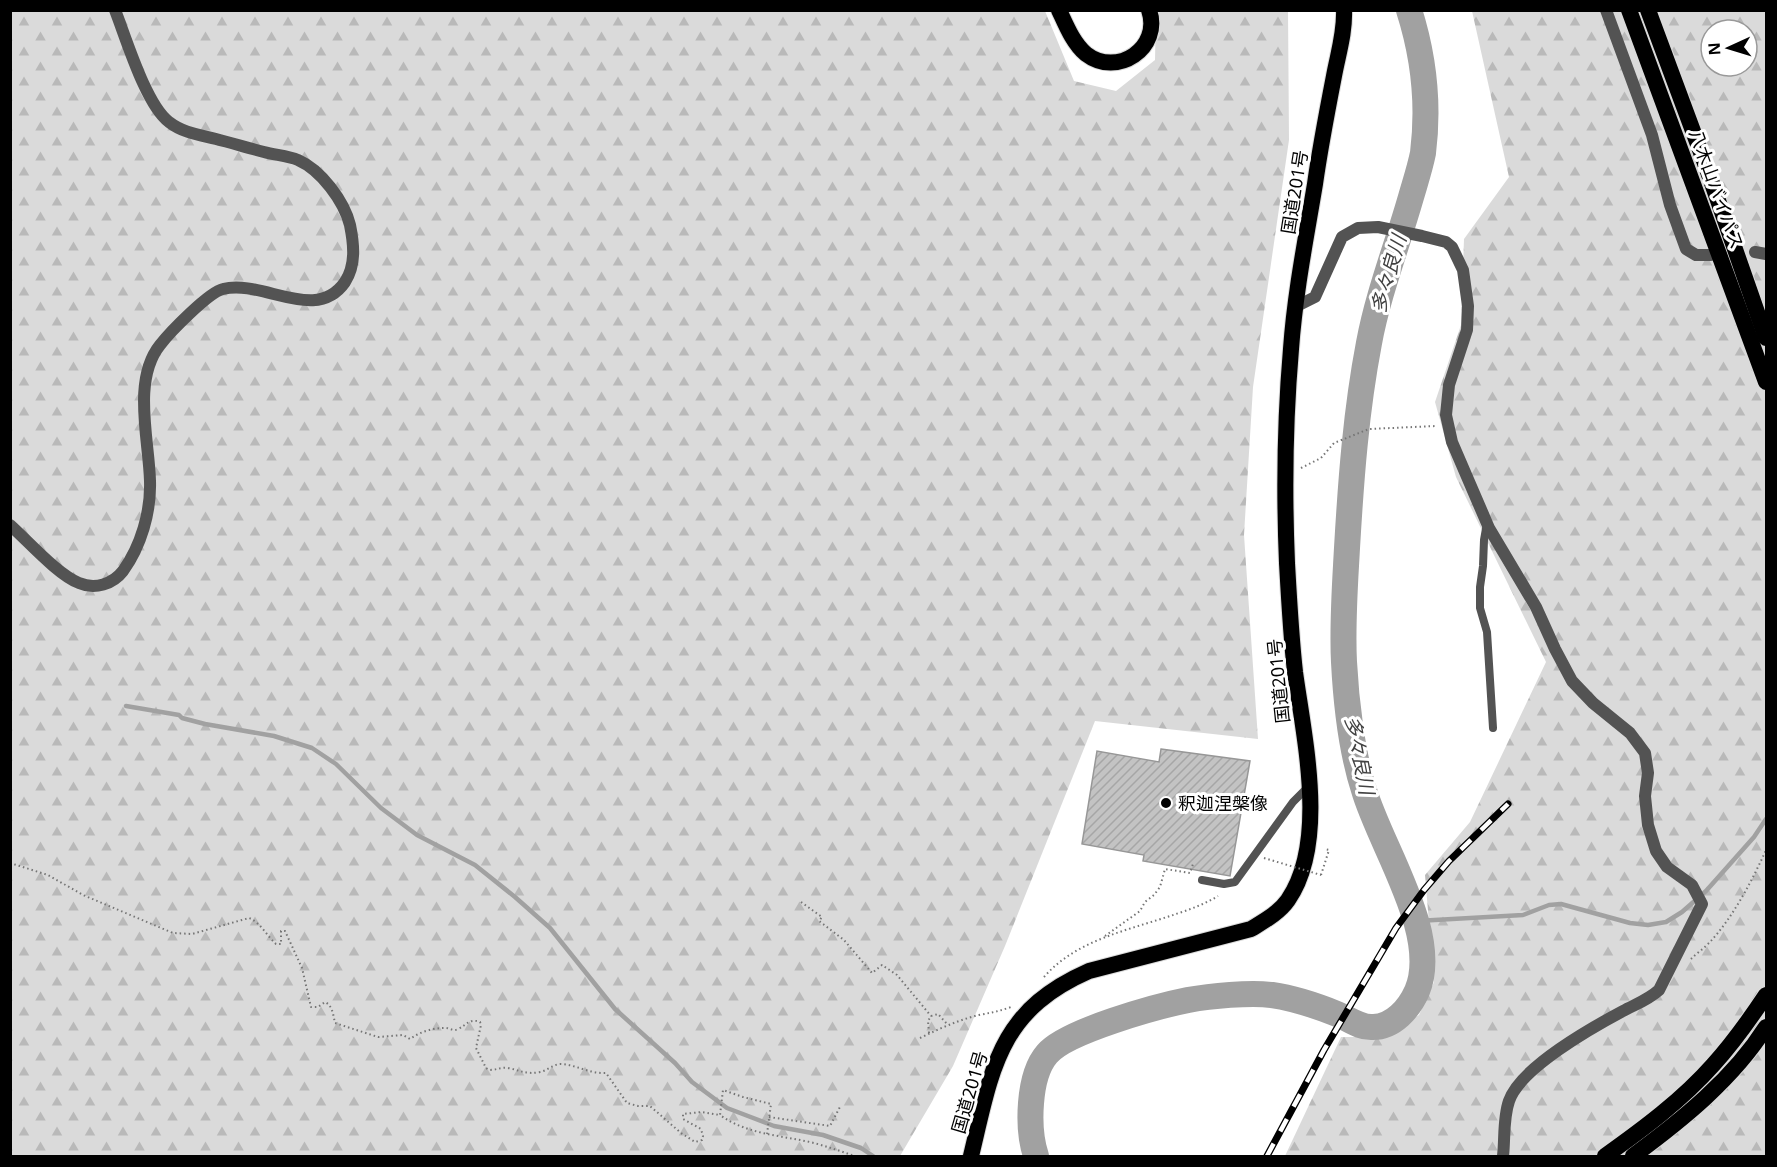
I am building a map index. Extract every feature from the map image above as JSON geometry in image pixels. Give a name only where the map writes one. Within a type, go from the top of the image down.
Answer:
[{"type":"highway","points":[[1059,10],[1076,44],[1086,54],[1105,62],[1115,63],[1135,57],[1148,42],[1151,32],[1149,10]]},
{"type":"highway","name":"国道201号","points":[[972,1156],[992,1075],[1005,1040],[1015,1024],[1031,1007],[1048,993],[1089,971],[1251,928],[1265,921],[1287,901],[1305,864],[1311,810],[1293,656],[1287,561],[1286,473],[1290,358],[1295,306],[1320,151],[1342,41],[1344,10]]},
{"type":"highway","name":"八木山バイパス","points":[[1629,10],[1767,382]]},
{"type":"highway","name":"八木山バイパス","points":[[1648,10],[1767,338]]},
{"type":"highway","points":[[1605,1156],[1648,1125],[1701,1077],[1742,1030],[1767,996]]},
{"type":"highway","points":[[1633,1156],[1708,1095],[1746,1054],[1767,1027]]},
{"type":"street","points":[[10,525],[60,571],[79,584],[101,587],[118,578],[131,560],[142,534],[148,510],[150,483],[144,397],[146,373],[159,346],[204,301],[220,289],[242,286],[295,300],[316,301],[338,293],[351,272],[354,245],[349,221],[324,178],[299,160],[188,133],[168,122],[158,110],[146,87],[115,10]]},
{"type":"street","points":[[1606,10],[1652,135],[1670,205],[1686,249],[1696,255],[1711,255]]},
{"type":"street","points":[[1295,306],[1315,297],[1342,237],[1358,228],[1378,228],[1422,236],[1446,242],[1452,247],[1462,270],[1468,306],[1467,330],[1449,385],[1446,415],[1452,442],[1487,523],[1536,607],[1572,681],[1593,703],[1630,733],[1645,753],[1648,773],[1646,796],[1648,825],[1656,850],[1667,867],[1692,885],[1702,904],[1659,990],[1648,999],[1590,1030],[1550,1058],[1529,1073],[1512,1094],[1508,1104],[1503,1156]]},
{"type":"lane","points":[[1487,523],[1480,608],[1487,632],[1493,728]]},
{"type":"lane","points":[[1203,880],[1224,884],[1235,882],[1293,802],[1309,787]]},
{"type":"path","points":[[1286,473],[1321,458],[1334,443],[1369,429],[1412,429],[1448,425]]},
{"type":"path","points":[[1264,858],[1320,875],[1329,850],[1324,849],[1321,857]]},
{"type":"path","points":[[1686,964],[1709,943],[1723,925],[1744,893],[1767,850]]},
{"type":"path","points":[[10,863],[48,875],[83,895],[173,933],[192,934],[249,918],[257,922],[276,944],[281,944],[281,931],[285,931],[302,968],[311,1006],[318,1007],[325,1002],[332,1008],[335,1023],[343,1027],[378,1037],[403,1035],[410,1039],[427,1030],[447,1027],[453,1030],[458,1029],[469,1021],[476,1020],[481,1025],[476,1048],[489,1070],[502,1068],[523,1073],[542,1072],[559,1064],[580,1068],[594,1074],[606,1073],[627,1102],[638,1106],[650,1106],[695,1142],[702,1140],[701,1129],[683,1119],[683,1114],[702,1112],[720,1115],[756,1133],[814,1143],[854,1156]]},
{"type":"path","points":[[1103,938],[1140,911],[1145,902],[1160,887],[1165,869],[1190,873],[1193,864]]},
{"type":"path","points":[[801,902],[822,917],[819,921],[844,940],[872,973],[882,965],[897,975],[931,1016]]},
{"type":"path","points":[[929,1033],[928,1021],[931,1016],[938,1014],[948,1025]]},
{"type":"path","points":[[720,1115],[723,1090],[771,1104],[766,1134]]},
{"type":"path","points":[[769,1117],[830,1126],[841,1106]]},
{"type":"green space","points":[[10,11],[1045,11],[1074,81],[1116,91],[1155,60],[1156,11],[1288,11],[1289,140],[1253,387],[1244,535],[1258,739],[1095,721],[1005,946],[953,1066],[900,1156],[11,1156]]},
{"type":"green space","points":[[1472,11],[1766,11],[1766,1156],[1285,1156],[1341,1037],[1383,1037],[1419,1015],[1434,982],[1425,875],[1470,822],[1546,662],[1456,477],[1435,402],[1461,325],[1464,239],[1509,177]]},
{"type":"building","name":"釈迦涅槃像","points":[[1161,749],[1250,761],[1230,876],[1143,861],[1144,855],[1082,844],[1097,751],[1159,762]]},
{"type":"waterway","name":"多々良川","points":[[1036,1156],[1031,1132],[1031,1103],[1036,1075],[1047,1054],[1057,1045],[1092,1028],[1174,1003],[1242,994],[1263,994],[1288,998],[1329,1011],[1355,1023],[1373,1027],[1387,1024],[1400,1016],[1417,991],[1422,968],[1421,943],[1415,917],[1372,812],[1360,775],[1348,710],[1343,633],[1352,471],[1364,369],[1377,306],[1419,170],[1425,135],[1422,63],[1409,10]]},
{"type":"waterway","points":[[126,706],[179,715],[182,718],[205,724],[274,736],[312,748],[336,764],[381,808],[417,835],[475,865],[515,897],[550,928],[615,1009],[675,1063],[692,1082],[727,1108],[774,1126],[823,1135],[861,1148],[873,1156]]},
{"type":"waterway","points":[[1417,921],[1523,915],[1549,905],[1561,904],[1630,923],[1648,925],[1666,922],[1682,912],[1706,891],[1754,837],[1766,819]]},
{"type":"railway","points":[[1267,1156],[1324,1050],[1396,928],[1449,861],[1508,804]]},
{"type":"place","name":"釈迦涅槃像","points":[[1166,803]]}]
